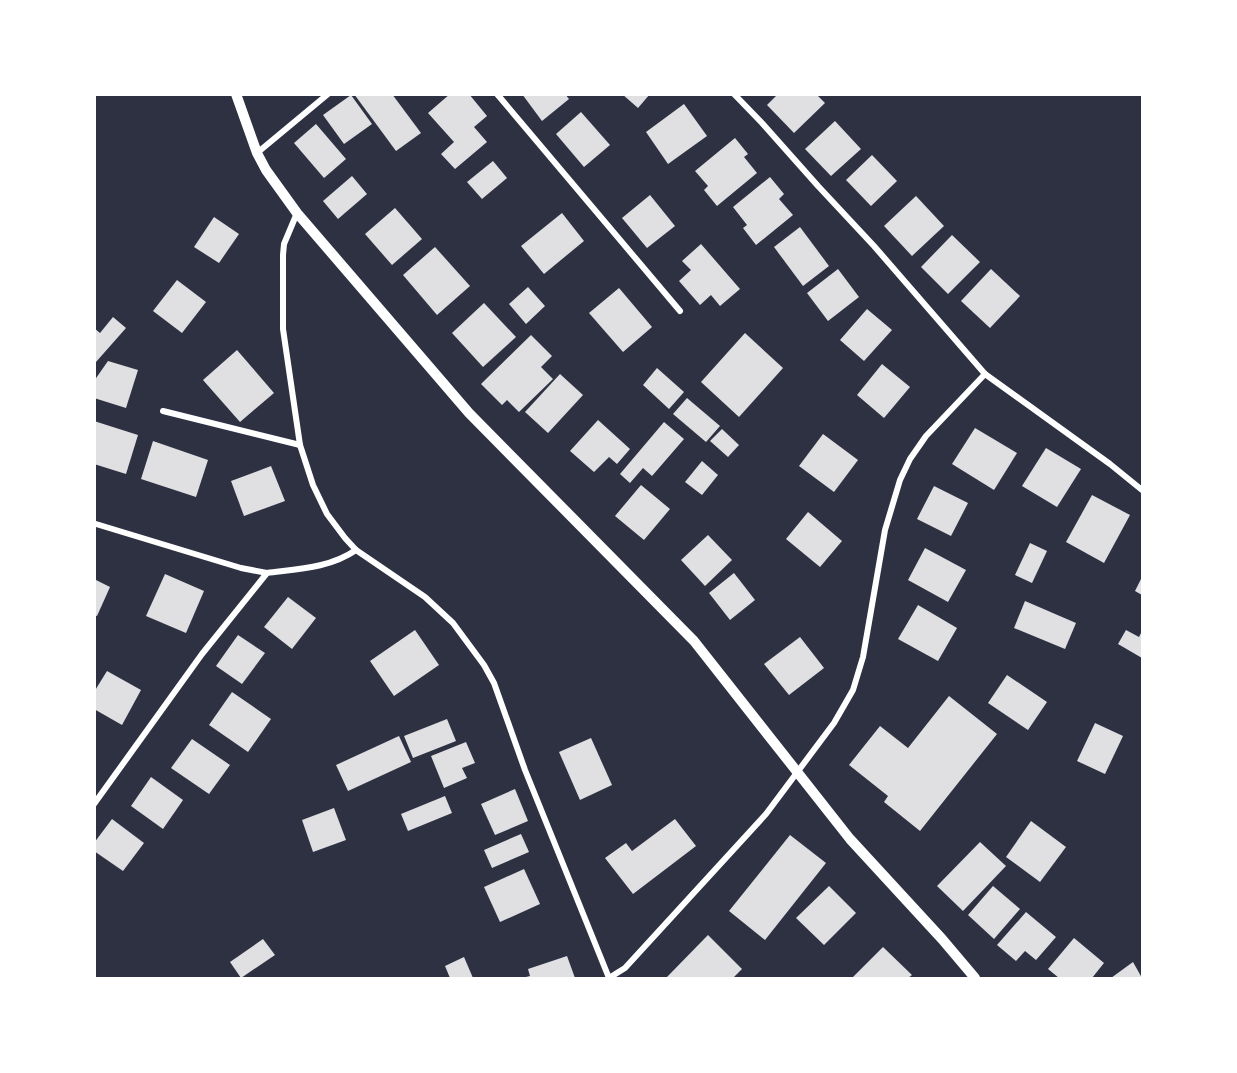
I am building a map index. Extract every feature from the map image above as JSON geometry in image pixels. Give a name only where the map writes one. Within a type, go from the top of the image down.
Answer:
[{"type":"street","points":[[236,94],[257,153],[266,170],[297,213],[469,412],[694,641],[850,839],[975,978]]},
{"type":"street","points":[[257,153],[328,94]]},
{"type":"street","points":[[497,94],[680,311]]},
{"type":"street","points":[[734,94],[874,246],[985,374],[1143,490]]},
{"type":"street","points":[[297,213],[284,244],[283,317],[300,445],[313,485],[327,514],[356,550],[425,597],[453,623],[484,664],[494,683],[525,770],[609,978],[624,968],[766,814],[834,723],[853,690],[863,657],[885,530],[900,480],[910,459],[926,435],[985,374]]},
{"type":"street","points":[[164,411],[300,445]]},
{"type":"street","points":[[96,524],[241,568],[267,573],[333,562],[345,558],[356,550]]},
{"type":"street","points":[[94,804],[202,654],[267,573]]},
{"type":"building","points":[[354,94],[392,94],[421,133],[396,151]]},
{"type":"building","points":[[450,94],[469,94],[487,116],[474,127],[487,142],[455,169],[441,154],[454,142],[428,113]]},
{"type":"building","points":[[522,94],[565,94],[569,99],[542,121]]},
{"type":"building","points":[[622,94],[650,94],[638,108]]},
{"type":"building","points":[[778,94],[816,94],[825,103],[794,133],[767,105]]},
{"type":"building","points":[[351,95],[372,124],[344,144],[323,115]]},
{"type":"building","points":[[684,104],[707,136],[668,164],[646,132]]},
{"type":"building","points":[[581,112],[610,145],[584,167],[556,134]]},
{"type":"building","points":[[835,121],[861,149],[831,176],[805,149]]},
{"type":"building","points":[[316,124],[346,159],[324,178],[294,143]]},
{"type":"building","points":[[735,138],[748,154],[744,157],[757,173],[717,206],[704,190],[708,186],[695,171]]},
{"type":"building","points":[[872,155],[897,181],[871,206],[846,180]]},
{"type":"building","points":[[493,161],[507,178],[482,199],[467,182]]},
{"type":"building","points":[[352,176],[367,194],[338,219],[323,201]]},
{"type":"building","points":[[770,177],[784,194],[779,199],[793,215],[756,245],[743,228],[747,225],[733,207]]},
{"type":"building","points":[[650,195],[675,226],[647,248],[622,218]]},
{"type":"building","points":[[916,196],[944,226],[912,256],[884,226]]},
{"type":"building","points":[[395,208],[422,239],[392,265],[365,234]]},
{"type":"building","points":[[562,213],[584,241],[544,274],[521,246]]},
{"type":"building","points":[[214,217],[239,234],[219,263],[194,247]]},
{"type":"building","points":[[800,227],[829,266],[803,286],[774,247]]},
{"type":"building","points":[[952,235],[980,262],[948,294],[921,267]]},
{"type":"building","points":[[701,244],[740,289],[720,306],[711,295],[700,305],[679,281],[691,270],[682,261]]},
{"type":"building","points":[[435,247],[470,286],[437,315],[403,275]]},
{"type":"building","points":[[838,269],[859,297],[828,321],[807,293]]},
{"type":"building","points":[[991,269],[1020,296],[990,328],[961,301]]},
{"type":"building","points":[[177,280],[206,302],[182,333],[153,311]]},
{"type":"building","points":[[528,287],[545,306],[526,324],[509,304]]},
{"type":"building","points":[[619,288],[652,327],[623,352],[589,313]]},
{"type":"building","points":[[484,303],[516,337],[483,367],[452,333]]},
{"type":"building","points":[[867,309],[892,330],[864,361],[840,340]]},
{"type":"building","points":[[113,317],[126,328],[96,362],[94,360],[94,328],[100,333]]},
{"type":"building","points":[[745,333],[783,368],[739,417],[701,382]]},
{"type":"building","points":[[531,335],[552,356],[541,367],[553,379],[519,412],[507,400],[502,405],[481,384]]},
{"type":"building","points":[[237,350],[274,393],[240,422],[203,380]]},
{"type":"building","points":[[108,361],[138,370],[126,408],[94,398],[94,381]]},
{"type":"building","points":[[882,364],[910,387],[884,418],[857,395]]},
{"type":"building","points":[[657,368],[684,392],[669,409],[643,385]]},
{"type":"building","points":[[560,374],[583,395],[548,433],[525,412]]},
{"type":"building","points":[[687,398],[720,426],[706,442],[673,414]]},
{"type":"building","points":[[598,420],[630,449],[617,464],[609,457],[594,472],[570,451]]},
{"type":"building","points":[[94,421],[138,435],[126,474],[94,464]]},
{"type":"building","points":[[664,422],[684,439],[652,476],[643,468],[630,483],[620,474]]},
{"type":"building","points":[[975,428],[1017,453],[994,490],[952,464]]},
{"type":"building","points":[[722,429],[739,445],[728,457],[710,441]]},
{"type":"building","points":[[823,434],[858,460],[834,492],[799,466]]},
{"type":"building","points":[[153,441],[208,460],[196,497],[141,479]]},
{"type":"building","points":[[1046,448],[1081,469],[1057,507],[1022,486]]},
{"type":"building","points":[[702,461],[718,475],[702,495],[685,482]]},
{"type":"building","points":[[271,466],[285,501],[244,516],[231,481]]},
{"type":"building","points":[[641,485],[670,509],[644,540],[615,516]]},
{"type":"building","points":[[934,486],[968,503],[951,536],[917,519]]},
{"type":"building","points":[[1092,495],[1130,515],[1104,563],[1066,542]]},
{"type":"building","points":[[808,512],[842,541],[820,567],[786,539]]},
{"type":"building","points":[[708,535],[732,560],[705,586],[681,560]]},
{"type":"building","points":[[1030,543],[1047,551],[1032,583],[1015,575]]},
{"type":"building","points":[[925,548],[966,570],[948,602],[908,580]]},
{"type":"building","points":[[734,573],[755,600],[730,620],[709,593]]},
{"type":"building","points":[[165,574],[204,591],[186,633],[146,616]]},
{"type":"building","points":[[1142,577],[1142,595],[1135,591]]},
{"type":"building","points":[[94,579],[110,587],[97,616],[94,615]]},
{"type":"building","points":[[288,597],[316,618],[292,649],[264,627]]},
{"type":"building","points":[[1025,601],[1076,623],[1065,649],[1014,628]]},
{"type":"building","points":[[918,605],[957,628],[938,661],[898,639]]},
{"type":"building","points":[[415,630],[439,665],[394,696],[370,661]]},
{"type":"building","points":[[1126,630],[1139,637],[1142,631],[1142,658],[1118,644]]},
{"type":"building","points":[[238,635],[265,653],[242,684],[216,666]]},
{"type":"building","points":[[800,637],[824,668],[789,695],[764,664]]},
{"type":"building","points":[[107,671],[141,690],[122,725],[94,709],[94,692]]},
{"type":"building","points":[[1007,675],[1047,702],[1028,730],[988,703]]},
{"type":"building","points":[[232,692],[271,719],[248,752],[209,725]]},
{"type":"building","points":[[949,696],[997,734],[920,831],[884,802],[888,796],[849,765],[880,726],[908,748]]},
{"type":"building","points":[[447,719],[456,741],[413,758],[404,736]]},
{"type":"building","points":[[1095,723],[1123,736],[1105,774],[1077,761]]},
{"type":"building","points":[[399,736],[411,762],[348,791],[336,765]]},
{"type":"building","points":[[591,738],[612,785],[580,800],[559,752]]},
{"type":"building","points":[[192,739],[230,765],[209,794],[171,768]]},
{"type":"building","points":[[466,742],[475,763],[462,768],[467,778],[444,788],[431,756]]},
{"type":"building","points":[[151,777],[183,800],[163,829],[131,806]]},
{"type":"building","points":[[515,789],[528,821],[495,835],[481,804]]},
{"type":"building","points":[[445,796],[452,813],[408,831],[401,814]]},
{"type":"building","points":[[334,808],[346,840],[313,852],[302,820]]},
{"type":"building","points":[[112,819],[144,843],[123,871],[94,851],[94,843]]},
{"type":"building","points":[[675,819],[696,846],[633,894],[605,858],[626,843],[632,851]]},
{"type":"building","points":[[1031,821],[1066,847],[1040,882],[1006,857]]},
{"type":"building","points":[[521,834],[529,852],[492,868],[484,850]]},
{"type":"building","points":[[790,835],[826,863],[765,940],[729,911]]},
{"type":"building","points":[[980,842],[1006,866],[963,911],[937,886]]},
{"type":"building","points":[[524,869],[540,904],[500,922],[484,887]]},
{"type":"building","points":[[829,886],[856,913],[824,945],[796,918]]},
{"type":"building","points":[[993,886],[1020,909],[994,939],[968,915]]},
{"type":"building","points":[[1026,912],[1056,937],[1036,960],[1025,951],[1016,961],[997,945]]},
{"type":"building","points":[[708,935],[742,969],[733,978],[666,978]]},
{"type":"building","points":[[1074,938],[1104,963],[1092,978],[1059,978],[1048,969]]},
{"type":"building","points":[[263,939],[275,955],[241,978],[230,962]]},
{"type":"building","points":[[883,947],[912,975],[908,978],[852,978]]},
{"type":"building","points":[[567,956],[575,978],[522,978],[530,976],[528,969]]},
{"type":"building","points":[[464,957],[473,978],[450,978],[445,966]]},
{"type":"building","points":[[1133,962],[1142,978],[1111,978]]}]
